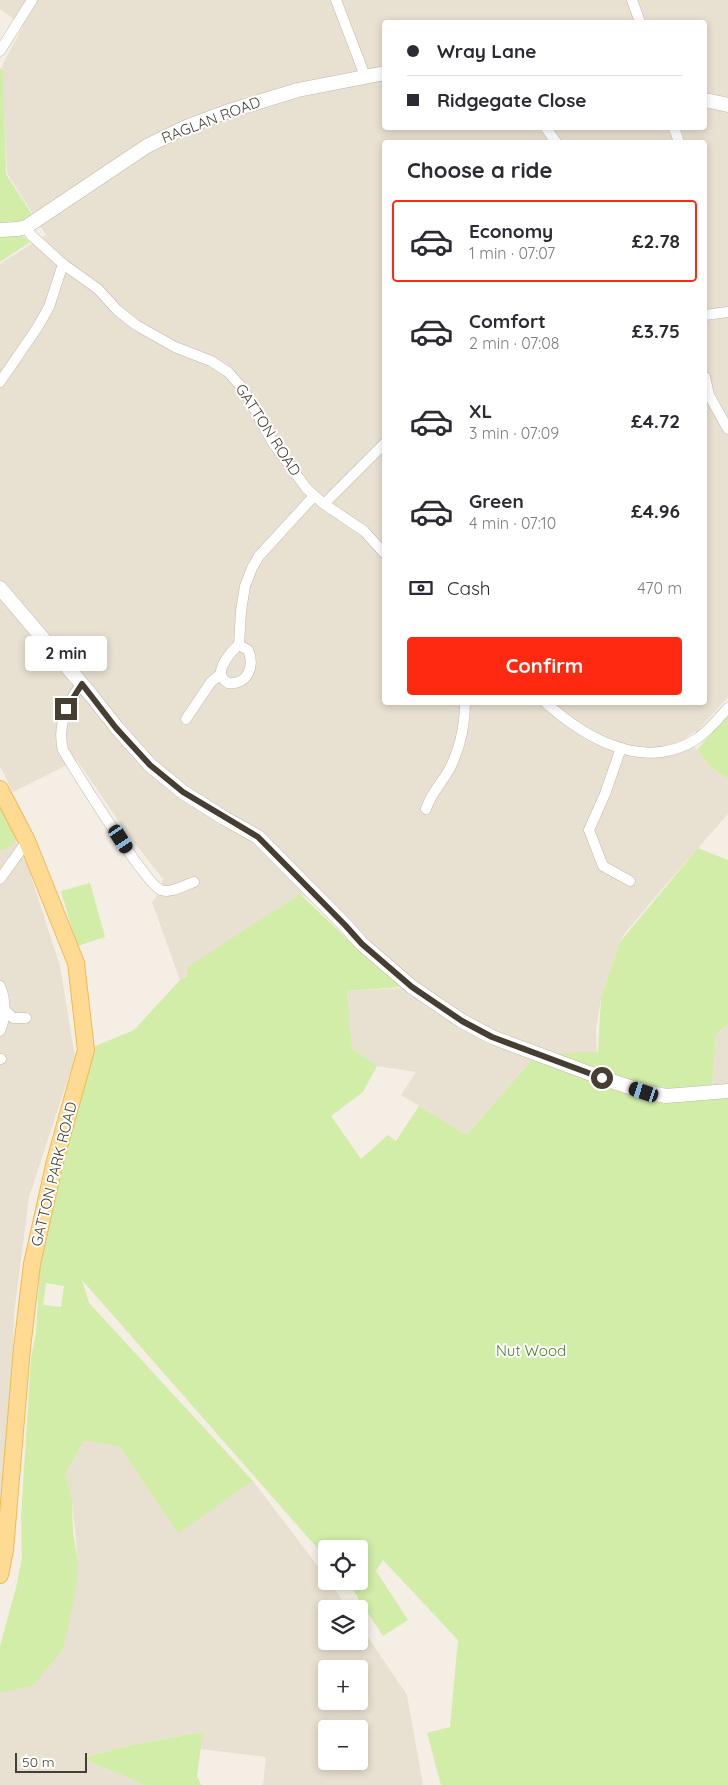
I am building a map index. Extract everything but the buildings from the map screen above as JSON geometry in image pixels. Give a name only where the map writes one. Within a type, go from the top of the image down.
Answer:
[{"type":"main road","name":"GATTON PARK ROAD","points":[[0,790],[26,841],[76,963],[86,1050],[55,1161],[32,1264],[22,1348],[5,1550],[0,1575]]},
{"type":"street","points":[[0,51],[32,0]]},
{"type":"street","points":[[336,0],[365,76]]},
{"type":"street","points":[[632,0],[639,20]]},
{"type":"street","name":"RAGLAN ROAD","points":[[0,230],[26,227],[120,163],[164,137],[226,112],[263,100],[298,90],[382,73]]},
{"type":"street","points":[[707,100],[728,105]]},
{"type":"street","name":"GATTON ROAD","points":[[26,227],[31,236],[63,264],[98,289],[117,310],[142,330],[176,347],[211,361],[228,372],[244,390],[273,443],[299,480],[324,504],[364,531],[382,551]]},
{"type":"street","points":[[0,382],[22,352],[49,307],[63,264]]},
{"type":"street","points":[[707,315],[728,312]]},
{"type":"street","points":[[707,386],[709,395],[728,428]]},
{"type":"street","points":[[324,504],[382,445]]},
{"type":"street","points":[[239,645],[245,647],[251,656],[252,664],[247,676],[239,682],[228,683],[221,674],[221,669],[231,652],[239,645],[245,586],[252,568],[259,556],[314,496]]},
{"type":"street","points":[[0,588],[82,684],[116,728],[150,765],[183,792],[258,837],[371,952],[412,987],[462,1021],[492,1037],[644,1092],[666,1096],[728,1091]]},
{"type":"street","points":[[186,718],[211,682],[221,674]]},
{"type":"street","points":[[82,684],[66,709],[60,737],[63,750],[130,853],[154,886],[168,891],[194,882]]},
{"type":"street","points":[[426,810],[432,795],[450,768],[464,726],[465,705]]},
{"type":"street","points":[[549,705],[572,725],[588,735],[621,748],[643,754],[658,754],[677,749],[698,738],[728,708]]},
{"type":"street","points":[[621,748],[605,794],[589,830],[603,866],[630,881]]},
{"type":"street","points":[[0,879],[4,865],[26,841]]},
{"type":"street","points":[[0,986],[4,994],[4,1009],[0,1031]]},
{"type":"street","points":[[4,1009],[13,1018],[26,1018]]},
{"type":"shaded area","points":[[0,0],[728,0],[728,697],[698,730],[686,737],[710,766],[728,779],[728,814],[625,933],[620,942],[601,998],[596,1030],[597,1061],[531,1061],[467,1135],[401,1095],[416,1072],[377,1066],[352,1048],[347,991],[423,987],[396,968],[314,901],[300,894],[180,980],[152,902],[163,879],[124,829],[77,760],[13,792],[0,766],[0,264],[46,235],[7,173],[2,66],[23,26],[0,9]]},
{"type":"shaded area","points":[[0,807],[28,867],[60,966],[75,1057],[29,1197],[14,1314],[13,1365],[0,1500]]},
{"type":"shaded area","points":[[728,1024],[728,1086],[712,1088],[716,1034]]},
{"type":"shaded area","points":[[84,1441],[119,1446],[178,1532],[253,1481],[318,1566],[318,1590],[335,1590],[342,1600],[318,1600],[318,1650],[368,1650],[368,1637],[407,1695],[423,1785],[263,1785],[266,1757],[200,1749],[202,1732],[136,1744],[82,1758],[145,1785],[0,1785],[0,1693],[33,1686],[78,1561],[72,1500],[65,1474]]},
{"type":"green space","points":[[0,68],[3,70],[6,174],[33,216],[20,234],[30,242],[0,262]]},
{"type":"green space","points":[[728,714],[728,779],[710,766],[697,750]]},
{"type":"green space","points":[[0,796],[17,837],[10,846],[0,850]]},
{"type":"green space","name":"Nut Wood","points":[[698,848],[728,860],[728,1024],[716,1034],[712,1087],[728,1086],[728,1785],[441,1785],[427,1733],[450,1727],[458,1640],[383,1560],[376,1571],[408,1620],[383,1636],[368,1613],[368,1600],[359,1600],[353,1590],[368,1590],[368,1540],[318,1540],[318,1549],[82,1280],[89,1303],[253,1481],[178,1533],[119,1446],[84,1441],[65,1474],[72,1500],[73,1533],[78,1561],[76,1589],[63,1649],[33,1686],[0,1693],[0,1646],[22,1558],[21,1517],[31,1358],[36,1333],[41,1250],[86,1050],[134,1030],[180,980],[187,976],[188,967],[300,894],[370,961],[402,987],[347,991],[352,1048],[377,1066],[363,1092],[331,1116],[361,1159],[388,1135],[396,1141],[419,1106],[467,1135],[531,1061],[549,1054],[598,1052],[601,998],[620,942]],"holes":[[[46,1283],[64,1286],[61,1307],[43,1305]]]},
{"type":"green space","points":[[90,883],[105,937],[77,946],[61,891]]},
{"type":"green space","points":[[203,1732],[197,1776],[201,1785],[145,1785],[82,1758],[136,1744]]},
{"type":"route","points":[[66,709],[76,690],[82,684],[116,728],[150,765],[183,792],[258,837],[362,944],[412,987],[448,1012],[492,1037],[602,1078]]}]
